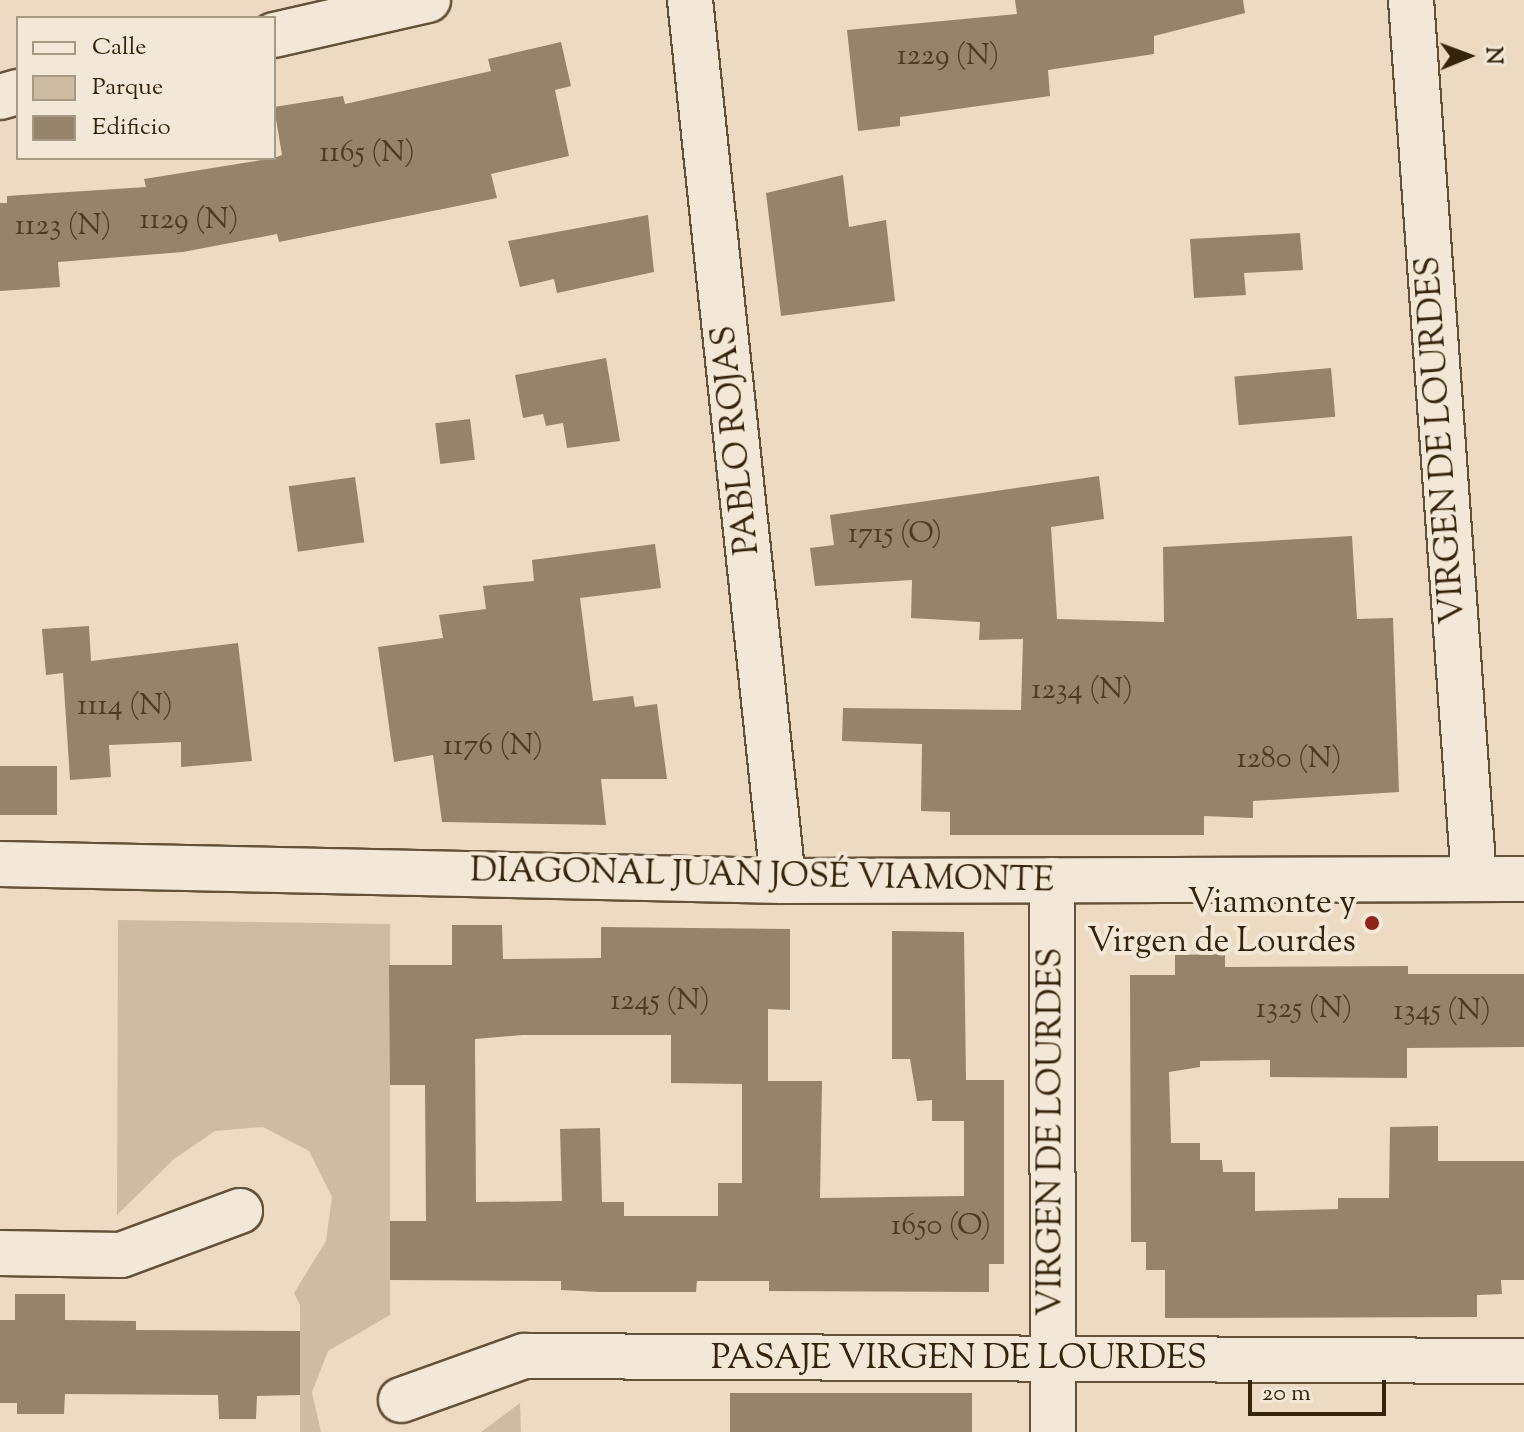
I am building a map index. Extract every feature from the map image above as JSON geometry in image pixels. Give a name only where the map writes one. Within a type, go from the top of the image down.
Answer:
[{"type":"street","points":[[276,35],[428,0]]},
{"type":"street","name":"PABLO ROJAS","points":[[690,0],[783,881]]},
{"type":"street","name":"VIRGEN DE LOURDES","points":[[1411,0],[1474,879]]},
{"type":"street","name":"DIAGONAL JUAN JOSÉ VIAMONTE","points":[[0,864],[783,881],[1524,879]]},
{"type":"street","name":"VIRGEN DE LOURDES","points":[[1052,880],[1053,1432]]},
{"type":"street","points":[[0,1253],[121,1255],[240,1211]]},
{"type":"street","name":"PASAJE VIRGEN DE LOURDES","points":[[401,1400],[524,1356],[1524,1361]]},
{"type":"green space","points":[[118,920],[390,924],[390,1315],[328,1351],[312,1392],[321,1432],[300,1432],[300,1305],[294,1293],[326,1241],[332,1197],[309,1151],[263,1127],[215,1131],[174,1159],[117,1215]]},
{"type":"green space","points":[[520,1403],[521,1432],[481,1432]]},
{"type":"building","points":[[1015,0],[1243,0],[1245,13],[1154,36],[1154,54],[1048,70],[1050,96],[900,117],[900,126],[858,131],[847,30],[1017,14]]},
{"type":"building","points":[[561,42],[571,86],[555,90],[569,156],[491,174],[497,198],[279,242],[277,234],[183,252],[58,262],[60,287],[0,291],[0,203],[7,203],[7,196],[146,187],[144,179],[276,160],[282,155],[276,107],[343,96],[345,104],[412,89],[491,71],[488,59]]},
{"type":"building","points":[[843,175],[849,227],[886,220],[895,301],[781,316],[766,193]]},
{"type":"building","points":[[648,215],[654,272],[557,293],[554,279],[520,287],[508,241]]},
{"type":"building","points":[[1300,233],[1303,270],[1244,273],[1246,295],[1194,298],[1190,239]]},
{"type":"building","points":[[606,358],[620,441],[567,448],[563,423],[546,426],[543,414],[523,418],[515,375]]},
{"type":"building","points":[[1331,368],[1335,417],[1239,425],[1234,376]]},
{"type":"building","points":[[470,419],[475,460],[440,464],[435,423]]},
{"type":"building","points":[[1099,476],[1104,519],[1051,527],[1057,619],[1164,622],[1163,547],[1352,536],[1357,619],[1393,618],[1399,792],[1253,801],[1253,818],[1204,816],[1204,835],[950,835],[950,812],[921,811],[922,744],[842,741],[843,708],[1021,710],[1023,639],[979,640],[980,622],[911,618],[912,580],[815,586],[810,548],[834,545],[830,515]]},
{"type":"building","points":[[355,477],[364,542],[298,552],[289,486]]},
{"type":"building","points":[[655,544],[661,588],[580,598],[593,701],[633,696],[635,707],[657,704],[667,779],[601,779],[606,825],[442,822],[433,755],[394,762],[378,647],[443,638],[439,615],[486,609],[483,586],[534,581],[532,560]]},
{"type":"building","points":[[89,626],[91,661],[238,643],[252,761],[181,767],[181,742],[109,745],[111,777],[70,780],[63,673],[46,675],[42,629]]},
{"type":"building","points":[[0,766],[57,766],[57,815],[0,815]]},
{"type":"building","points":[[452,925],[502,925],[503,959],[601,958],[601,927],[790,929],[790,1010],[768,1009],[768,1081],[822,1081],[820,1198],[964,1196],[964,1121],[932,1121],[932,1100],[917,1101],[910,1059],[892,1059],[892,931],[964,932],[966,1080],[1004,1080],[1004,1264],[989,1264],[989,1292],[769,1291],[769,1281],[697,1281],[696,1292],[600,1292],[561,1290],[561,1281],[390,1280],[390,1221],[426,1221],[425,1085],[390,1085],[389,965],[452,965]],"holes":[[[523,1035],[671,1035],[671,1083],[742,1084],[742,1183],[718,1183],[718,1216],[624,1216],[624,1202],[602,1202],[600,1128],[560,1129],[562,1201],[476,1202],[475,1039]]]},
{"type":"building","points":[[1225,954],[1225,967],[1408,966],[1408,974],[1524,974],[1524,1047],[1407,1048],[1407,1078],[1270,1077],[1270,1060],[1200,1061],[1200,1067],[1169,1072],[1171,1143],[1200,1143],[1200,1160],[1222,1160],[1223,1172],[1255,1172],[1255,1211],[1338,1209],[1338,1198],[1389,1198],[1390,1127],[1438,1126],[1438,1161],[1524,1161],[1524,1280],[1501,1280],[1502,1294],[1477,1295],[1477,1317],[1165,1318],[1165,1270],[1146,1270],[1146,1242],[1131,1242],[1130,975],[1175,975],[1175,955]]},
{"type":"building","points":[[15,1294],[65,1294],[65,1320],[136,1321],[136,1330],[300,1331],[300,1395],[257,1396],[256,1419],[219,1419],[218,1395],[65,1394],[64,1414],[17,1414],[17,1403],[0,1403],[0,1320],[15,1320]]},
{"type":"building","points":[[730,1393],[972,1393],[972,1432],[730,1432]]},
{"type":"place","name":"Viamonte y Virgen de Lourdes","points":[[1372,923]]}]
